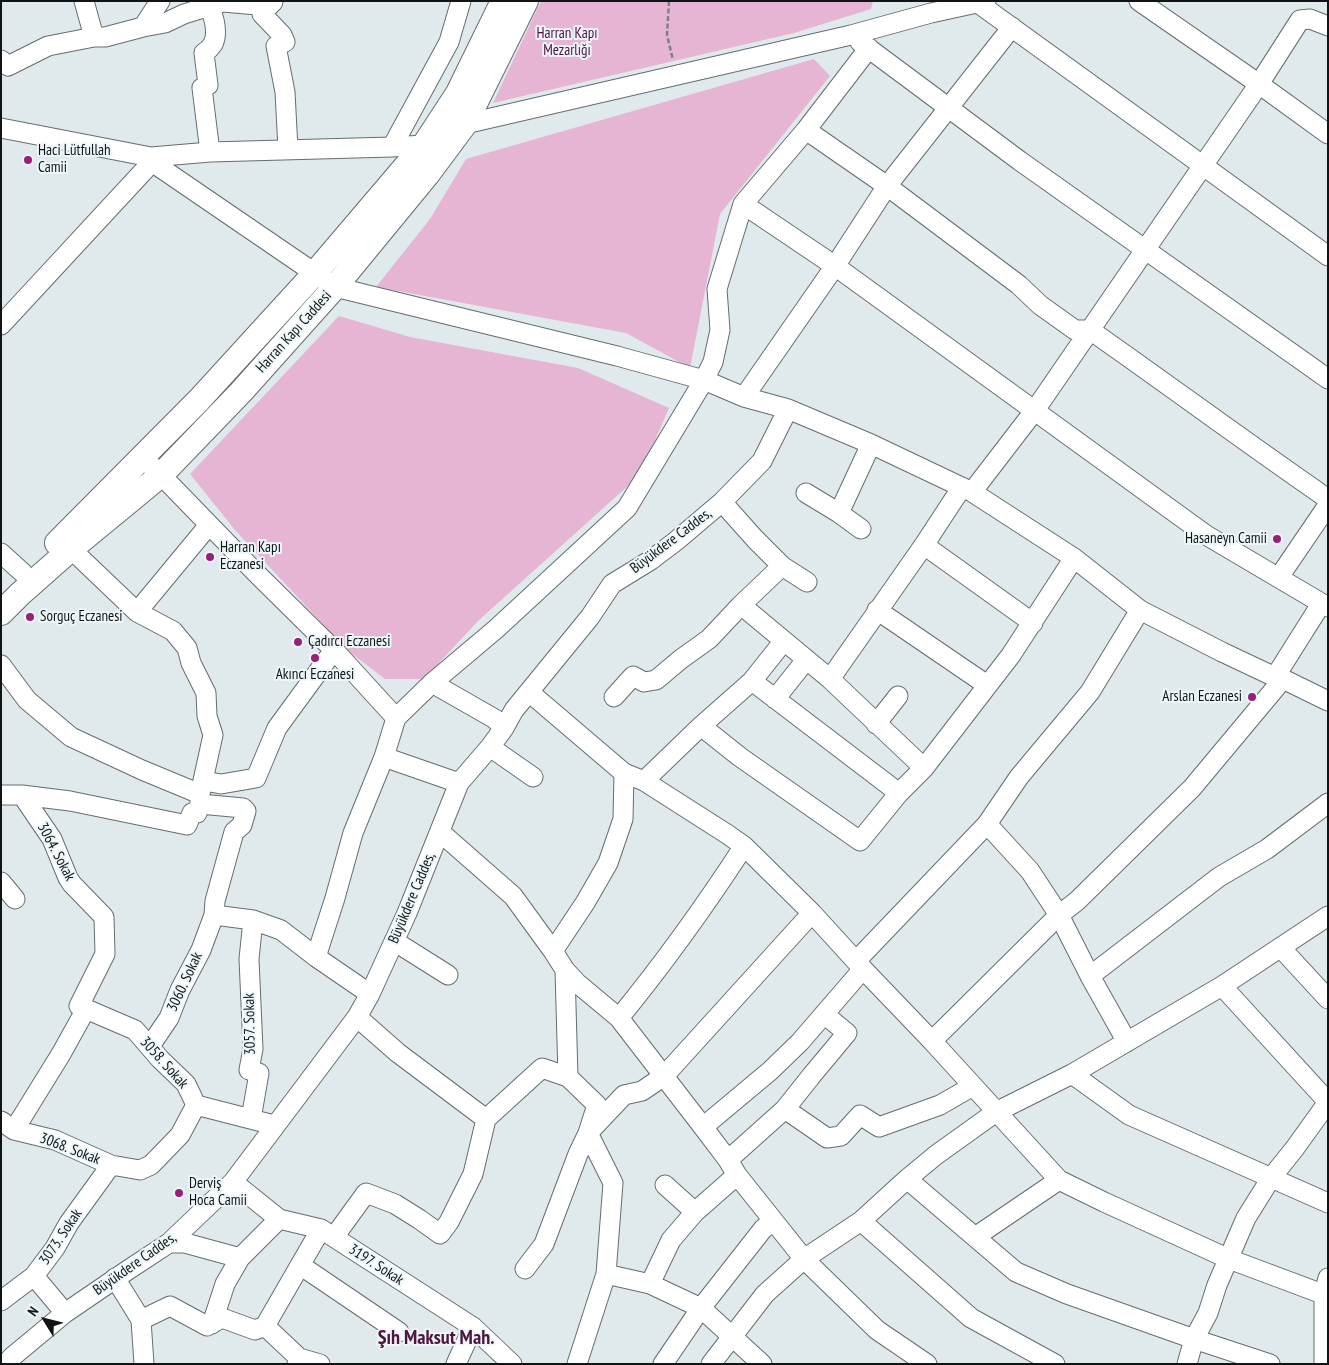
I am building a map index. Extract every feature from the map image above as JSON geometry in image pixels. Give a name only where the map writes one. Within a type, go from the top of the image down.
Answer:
[{"type":"main road","name":"Harran Kapı Caddesi","points":[[1,593],[60,540],[199,400],[315,273],[424,145],[458,93],[503,1]]},
{"type":"main road","name":"Harran Kapı Caddesi","points":[[1,613],[72,549],[161,475],[241,392],[335,286],[427,175],[465,124],[526,1]]},
{"type":"street","points":[[84,1],[94,36]]},
{"type":"street","points":[[143,27],[160,1]]},
{"type":"street","points":[[392,147],[449,42],[461,1]]},
{"type":"street","points":[[1139,1],[1328,134]]},
{"type":"street","points":[[1,60],[8,66],[48,46],[94,36],[105,37],[165,23],[208,4],[223,2],[268,3],[262,14],[282,35],[285,42],[276,46],[284,92],[288,149]]},
{"type":"street","points":[[1,128],[151,159],[210,152],[424,145],[465,124],[851,35],[927,7],[982,2],[1012,27],[1328,256]]},
{"type":"street","points":[[208,4],[216,30],[213,44],[204,53],[208,85],[202,88],[210,152]]},
{"type":"street","points":[[830,679],[924,545],[967,489],[1035,410],[1259,84],[1300,20],[1310,19],[1328,26]]},
{"type":"street","points":[[744,396],[835,266],[886,186],[1012,27]]},
{"type":"street","points":[[851,35],[1145,250],[1328,379]]},
{"type":"street","points":[[316,957],[353,832],[384,758],[396,718],[432,683],[496,629],[627,508],[713,362],[720,330],[717,289],[743,204],[806,130],[868,48]]},
{"type":"street","points":[[806,130],[886,186],[1019,285],[1040,305],[1075,330],[1090,330],[1177,390],[1259,452],[1328,499]]},
{"type":"street","points":[[151,159],[335,286],[617,356],[704,380],[744,396],[788,410],[871,444],[967,489],[1074,558],[1140,610],[1222,652],[1328,701]]},
{"type":"street","points":[[1,324],[151,159]]},
{"type":"street","points":[[743,204],[835,266],[1206,535],[1325,606],[1279,678],[1192,788],[1077,901],[1059,914],[932,1041]]},
{"type":"street","name":"Büyükdere Caddes,","points":[[6,1355],[115,1278],[169,1243],[233,1182],[357,1017],[370,994],[406,914],[459,783],[490,747],[514,710],[590,617],[612,584],[651,560],[722,502],[762,461],[788,410]]},
{"type":"street","points":[[839,513],[871,444]]},
{"type":"street","points":[[142,457],[334,650],[396,718]]},
{"type":"street","points":[[806,493],[861,529]]},
{"type":"street","points":[[722,502],[755,540],[782,566],[807,582]]},
{"type":"street","points":[[1279,578],[1328,505]]},
{"type":"street","points":[[137,612],[209,525]]},
{"type":"street","points":[[924,545],[1033,623]]},
{"type":"street","points":[[1,795],[22,795],[70,801],[187,824],[192,813],[197,813],[213,735],[207,716],[206,693],[191,663],[187,648],[173,631],[137,612],[72,549]]},
{"type":"street","points":[[1,553],[23,573]]},
{"type":"street","points":[[701,726],[740,757],[860,841],[899,793],[924,768],[1011,655],[1074,558]]},
{"type":"street","points":[[614,697],[633,676],[644,682],[656,680],[709,639],[782,566]]},
{"type":"street","points":[[741,606],[830,679],[924,768]]},
{"type":"street","points":[[877,610],[987,685]]},
{"type":"street","points":[[703,1126],[770,1071],[800,1042],[824,1014],[860,965],[987,824],[1019,777],[1090,692],[1140,610]]},
{"type":"street","points":[[644,781],[701,726],[752,681],[784,642]]},
{"type":"street","points":[[1,665],[27,700],[71,737],[142,770],[202,793],[221,784],[256,778],[278,728],[334,650]]},
{"type":"street","points":[[775,699],[806,660]]},
{"type":"street","points":[[752,681],[899,793]]},
{"type":"street","points":[[432,683],[495,719],[504,728]]},
{"type":"street","points":[[529,692],[624,773],[644,781],[744,846],[812,913],[1059,1180],[1228,1259],[1326,1289],[1324,1364]]},
{"type":"street","points":[[876,724],[898,696]]},
{"type":"street","points":[[490,747],[534,777]]},
{"type":"street","points":[[384,758],[459,783]]},
{"type":"street","points":[[553,951],[585,903],[608,863],[623,819],[624,773]]},
{"type":"street","name":"3060. Sokak","points":[[150,1046],[168,1018],[201,950],[214,915],[215,901],[234,832],[242,825],[246,810],[202,793]]},
{"type":"street","name":"3064. Sokak","points":[[8,1126],[62,1054],[105,954],[104,917],[72,884],[52,840],[22,795]]},
{"type":"street","points":[[1090,976],[1219,878],[1268,849],[1328,803]]},
{"type":"street","points":[[987,824],[1030,871],[1059,914],[1090,976],[1127,1042]]},
{"type":"street","points":[[440,832],[513,896],[565,970],[577,983],[619,1018],[703,1126],[732,1168],[804,1259],[877,1330],[927,1364]]},
{"type":"street","points":[[619,1018],[705,906],[744,846]]},
{"type":"street","points":[[1,882],[15,899]]},
{"type":"street","points":[[588,1133],[624,1095],[642,1091],[664,1076],[812,913]]},
{"type":"street","points":[[214,915],[253,920],[281,930],[370,994]]},
{"type":"street","points":[[711,1364],[765,1294],[804,1259],[861,1221],[936,1154],[996,1112],[1072,1074],[1222,986],[1328,916]]},
{"type":"street","name":"3057. Sokak","points":[[251,1119],[259,1072],[249,1070],[253,1049],[249,959],[253,920]]},
{"type":"street","points":[[394,941],[448,975]]},
{"type":"street","points":[[1281,948],[1328,999]]},
{"type":"street","points":[[565,970],[568,1077]]},
{"type":"street","points":[[1188,1364],[1194,1339],[1208,1313],[1217,1285],[1246,1218],[1271,1178],[1328,1102],[1222,986]]},
{"type":"street","name":"3058. Sokak","points":[[83,1008],[135,1030],[160,1059],[186,1084],[196,1105],[274,1125]]},
{"type":"street","points":[[650,1284],[671,1240],[785,1109],[847,1033],[824,1014]]},
{"type":"street","points":[[357,1017],[398,1053],[486,1120]]},
{"type":"street","points":[[141,1320],[170,1306],[207,1326],[222,1318],[255,1330],[266,1326],[300,1265],[366,1193],[395,1204],[440,1234],[449,1222],[473,1174],[486,1120],[542,1068],[568,1077],[597,1105],[588,1133],[578,1154],[544,1244],[525,1269]]},
{"type":"street","points":[[1072,1074],[1129,1114],[1328,1203]]},
{"type":"street","points":[[785,1109],[827,1138],[841,1136],[860,1115],[879,1128],[940,1105],[973,1086]]},
{"type":"street","name":"3068. Sokak","points":[[8,1126],[56,1140],[111,1165],[140,1170],[151,1165],[180,1135],[196,1105]]},
{"type":"street","points":[[577,1364],[606,1274],[613,1183],[588,1133]]},
{"type":"street","name":"3073. Sokak","points":[[1,1301],[34,1276],[111,1165]]},
{"type":"street","points":[[907,1179],[1016,1272],[1066,1294],[1270,1364]]},
{"type":"street","points":[[975,1237],[1059,1180]]},
{"type":"street","name":"3197. Sokak","points":[[233,1182],[279,1219],[328,1233],[473,1327],[512,1364]]},
{"type":"street","points":[[665,1185],[695,1212]]},
{"type":"street","points":[[212,1324],[225,1284],[240,1258],[279,1219]]},
{"type":"street","points":[[663,1364],[700,1308],[764,1229],[773,1221]]},
{"type":"street","points":[[861,1221],[971,1318],[1055,1364]]},
{"type":"street","points":[[169,1243],[185,1243],[240,1258]]},
{"type":"street","points":[[300,1265],[399,1332]]},
{"type":"street","points":[[606,1274],[650,1284],[700,1308],[762,1364]]},
{"type":"street","points":[[34,1276],[65,1313]]},
{"type":"street","points":[[115,1278],[141,1320],[144,1364]]},
{"type":"street","points":[[266,1326],[298,1361],[320,1364]]},
{"type":"street","points":[[456,1364],[473,1327]]},
{"type":"path","points":[[669,1],[667,35],[678,76]]},
{"type":"green space","name":"Harran Kapı Mezarlığı","points":[[541,1],[873,1],[871,9],[794,33],[493,103]]},
{"type":"green space","points":[[814,59],[830,76],[720,214],[690,368],[626,333],[376,287],[430,219],[466,159]]},
{"type":"green space","points":[[339,316],[410,337],[578,368],[669,408],[640,475],[478,621],[424,679],[385,679],[347,650],[235,530],[190,474]]},
{"type":"place","name":"Haci Lütfullah Camii","points":[[28,160]]},
{"type":"place","name":"Hasaneyn Camii","points":[[1277,539]]},
{"type":"place","name":"Harran Kapı Eczanesi","points":[[210,557]]},
{"type":"place","name":"Sorguç Eczanesi","points":[[30,617]]},
{"type":"place","name":"Çadırcı Eczanesi","points":[[298,642]]},
{"type":"place","name":"Akıncı Eczanesi","points":[[315,658]]},
{"type":"place","name":"Arslan Eczanesi","points":[[1252,697]]},
{"type":"place","name":"Derviş Hoca Camii","points":[[179,1193]]},
{"type":"district","name":"Şıh Maksut Mah.","points":[[436,1338]]}]
